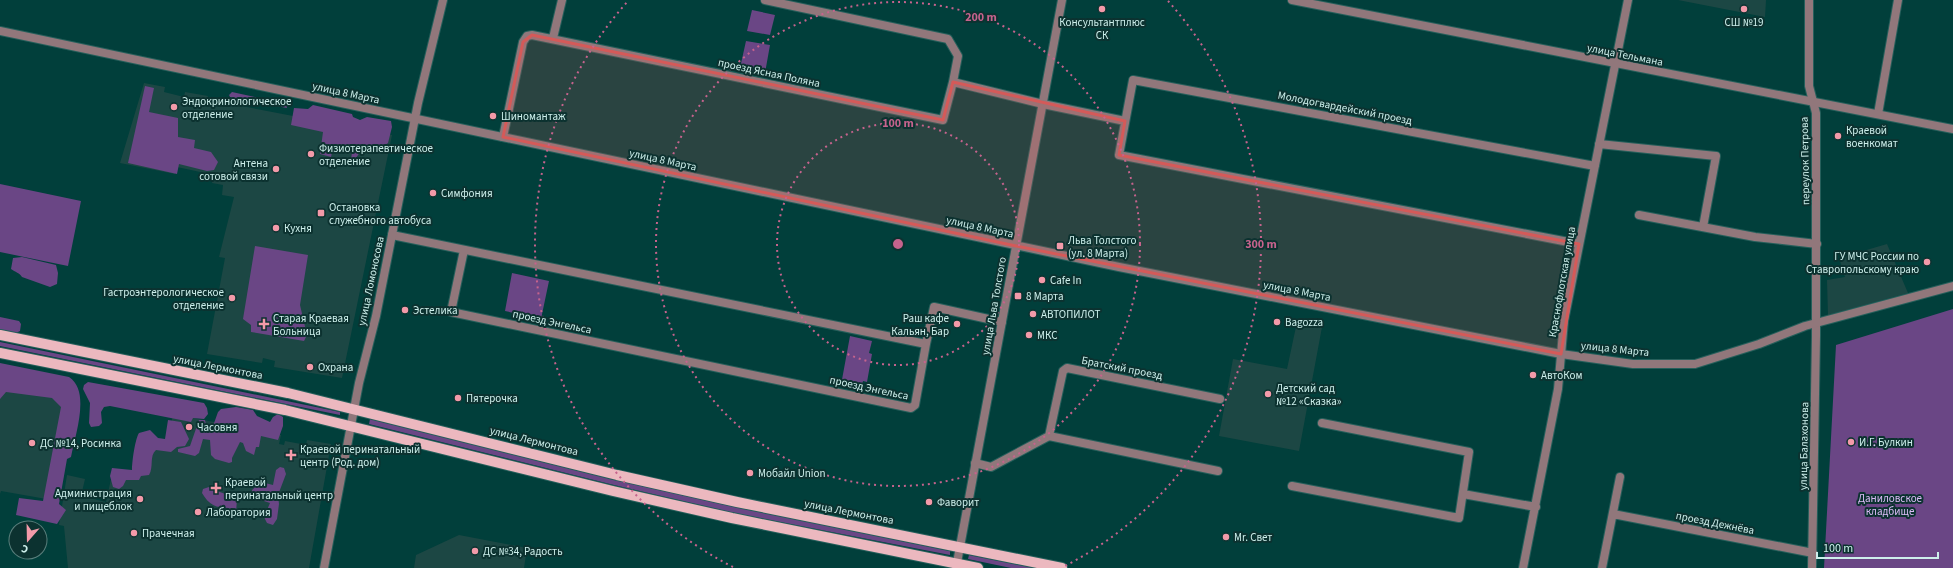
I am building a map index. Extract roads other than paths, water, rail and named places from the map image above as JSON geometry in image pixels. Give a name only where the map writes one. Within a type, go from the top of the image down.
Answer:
[{"type":"main road","name":"улица Лермонтова","points":[[0,335],[288,393],[737,502],[1062,568]]},
{"type":"main road","points":[[0,353],[277,408],[732,518],[956,566],[978,568]]},
{"type":"street","name":"улица Ломоносова","points":[[324,568],[355,409],[415,119],[443,0]]},
{"type":"street","points":[[553,38],[562,0]]},
{"type":"street","name":"проезд Ясная Поляна","points":[[503,137],[523,42],[527,36],[532,35],[553,38],[943,120],[958,56],[948,39],[765,0]]},
{"type":"street","name":"улица Льва Толстого","points":[[956,566],[1062,0]]},
{"type":"street","name":"улица Тельмана","points":[[1292,0],[1953,129]]},
{"type":"street","name":"Краснофлотская улица","points":[[1523,568],[1558,389],[1564,321],[1628,0]]},
{"type":"street","name":"переулок Петрова","points":[[1808,0],[1809,86],[1816,113],[1816,323]]},
{"type":"street","points":[[1878,114],[1898,0]]},
{"type":"street","name":"улица 8 Марта","points":[[0,31],[1016,246],[1561,354],[1633,364],[1695,364],[1816,323],[1953,286]]},
{"type":"street","name":"Молодогвардейский проезд","points":[[1579,244],[1119,156],[1133,80],[1595,166]]},
{"type":"street","points":[[953,82],[1043,104],[1125,121]]},
{"type":"street","points":[[1599,144],[1716,156],[1703,227]]},
{"type":"street","points":[[1638,216],[1755,237],[1817,244]]},
{"type":"street","points":[[392,235],[926,344],[934,307],[1002,322]]},
{"type":"street","name":"проезд Энгельса","points":[[464,250],[451,312],[911,408],[915,405],[926,344]]},
{"type":"street","name":"улица Балахонова","points":[[1812,568],[1816,323]]},
{"type":"street","name":"Братский проезд","points":[[1049,436],[1063,371],[1067,368],[1220,399]]},
{"type":"street","points":[[1292,486],[1459,518],[1469,452],[1322,423]]},
{"type":"street","points":[[975,464],[991,467],[1049,436],[1218,471]]},
{"type":"street","points":[[1602,568],[1620,477]]},
{"type":"street","points":[[1463,494],[1536,507]]},
{"type":"street","name":"проезд Дежнёва","points":[[1613,514],[1813,553]]},
{"type":"place","name":"Консультантплюс СК","points":[[1102,9]]},
{"type":"place","name":"СШ №19","points":[[1744,9]]},
{"type":"place","name":"Эндокринологическое отделение","points":[[174,107]]},
{"type":"place","name":"Шиномантаж","points":[[493,116]]},
{"type":"place","name":"Краевой военкомат","points":[[1838,136]]},
{"type":"place","name":"Физиотерапевтическое отделение","points":[[311,154]]},
{"type":"place","name":"Антена сотовой связи","points":[[276,169]]},
{"type":"place","name":"Симфония","points":[[433,193]]},
{"type":"place","name":"Остановка служебного автобуса","points":[[321,213]]},
{"type":"place","name":"Кухня","points":[[276,228]]},
{"type":"place","name":"Льва Толстого (ул. 8 Марта)","points":[[1060,246]]},
{"type":"place","name":"ГУ МЧС России по Ставропольскому краю","points":[[1927,262]]},
{"type":"place","name":"Cafe In","points":[[1042,280]]},
{"type":"place","name":"8 Марта","points":[[1018,296]]},
{"type":"place","name":"Гастроэнтерологическое отделение","points":[[232,298]]},
{"type":"place","name":"Эстелика","points":[[405,310]]},
{"type":"place","name":"АВТОПИЛОТ","points":[[1033,314]]},
{"type":"place","name":"Bagozza","points":[[1277,322]]},
{"type":"place","name":"Старая Краевая Больница","points":[[264,324]]},
{"type":"place","name":"Раш кафе Кальян, Бар","points":[[957,324]]},
{"type":"place","name":"МКС","points":[[1029,335]]},
{"type":"place","name":"Охрана","points":[[310,367]]},
{"type":"place","name":"АвтоКом","points":[[1533,375]]},
{"type":"place","name":"Детский сад №12 «Сказка»","points":[[1268,394]]},
{"type":"place","name":"Пятерочка","points":[[458,398]]},
{"type":"place","name":"Часовня","points":[[189,427]]},
{"type":"place","name":"И.Г. Булкин","points":[[1851,442]]},
{"type":"place","name":"ДС №14, Росинка","points":[[32,443]]},
{"type":"place","name":"Краевой перинатальный центр (Род. дом)","points":[[291,455]]},
{"type":"place","name":"Мобайл Union","points":[[750,473]]},
{"type":"place","name":"Краевой перинатальный центр","points":[[216,488]]},
{"type":"place","name":"Администрация и пищеблок","points":[[140,499]]},
{"type":"place","name":"Фаворит","points":[[929,502]]},
{"type":"place","name":"Лаборатория","points":[[198,512]]},
{"type":"place","name":"Прачечная","points":[[134,533]]},
{"type":"place","name":"Mr. Свет","points":[[1226,537]]},
{"type":"place","name":"ДС №34, Радость","points":[[475,551]]},
{"type":"park label","name":"Даниловское кладбище","points":[[1890,504]]}]
